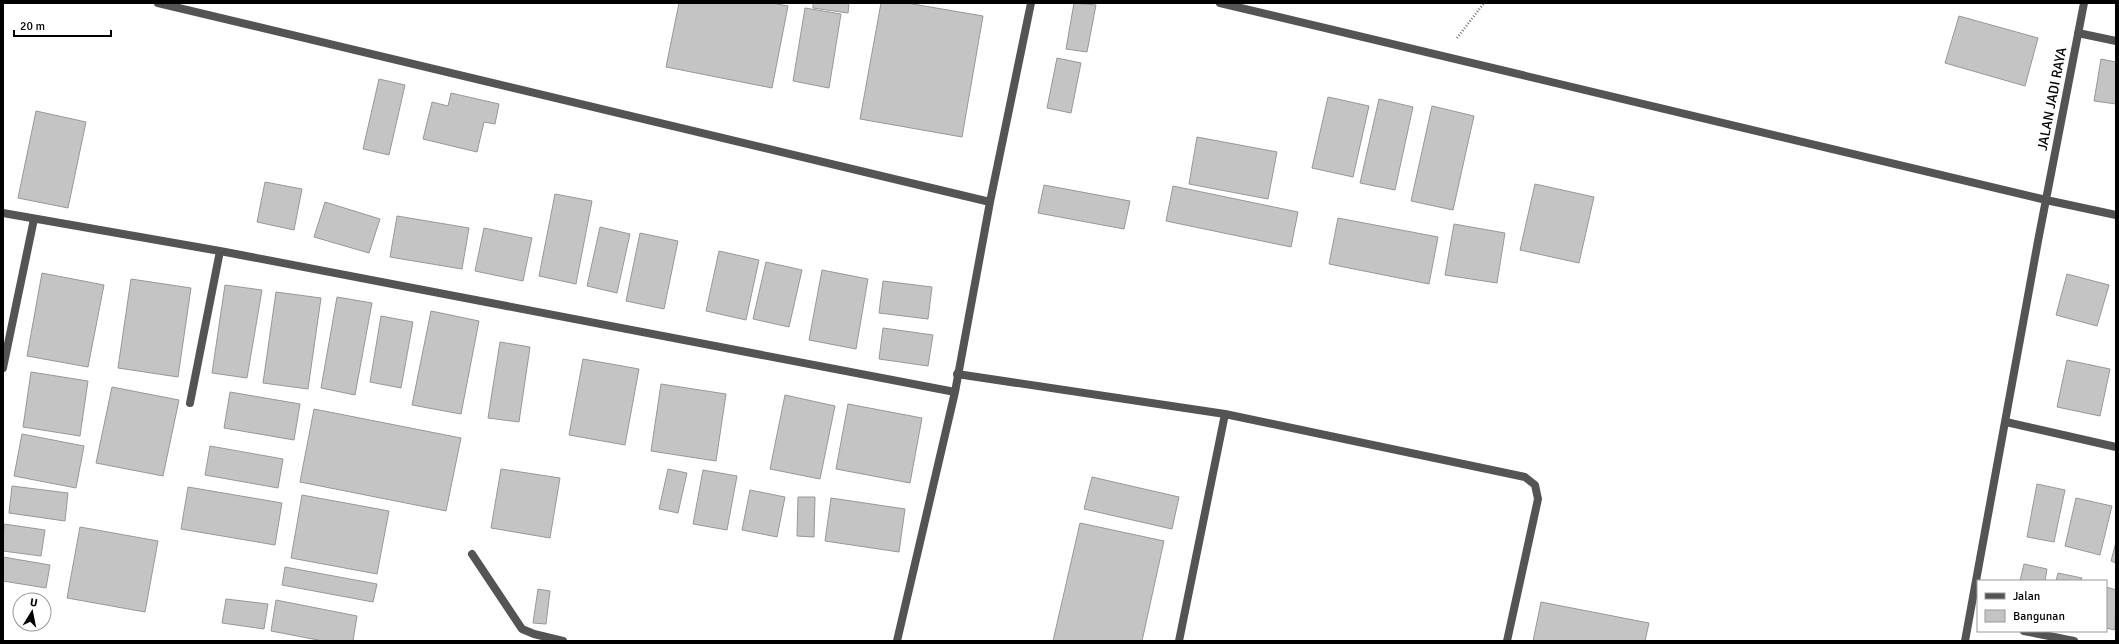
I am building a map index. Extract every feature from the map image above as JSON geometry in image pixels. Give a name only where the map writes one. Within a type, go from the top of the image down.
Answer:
[{"type":"street","points":[[158,3],[990,202]]},
{"type":"street","points":[[897,641],[955,392],[957,374],[990,202],[1031,3]]},
{"type":"street","points":[[1220,3],[2046,200],[2116,215]]},
{"type":"street","name":"JALAN JADI RAYA","points":[[1965,641],[2046,200],[2084,3]]},
{"type":"street","points":[[2078,33],[2116,40]]},
{"type":"street","points":[[3,213],[220,251],[955,392]]},
{"type":"street","points":[[3,368],[34,219]]},
{"type":"street","points":[[190,403],[220,251]]},
{"type":"street","points":[[957,374],[1225,414],[1525,477],[1535,486],[1538,499],[1507,641]]},
{"type":"street","points":[[1179,641],[1225,414]]},
{"type":"street","points":[[2006,422],[2116,447]]},
{"type":"street","points":[[472,554],[522,629],[534,634],[563,641]]},
{"type":"street","points":[[1969,620],[1977,622]]},
{"type":"street","points":[[2029,632],[2074,641]]},
{"type":"path","points":[[1456,60],[1455,40],[1484,3]]},
{"type":"building","points":[[679,3],[772,3],[788,6],[772,88],[666,67]]},
{"type":"building","points":[[813,3],[849,3],[848,13],[813,8]]},
{"type":"building","points":[[881,3],[907,3],[983,16],[962,137],[860,119]]},
{"type":"building","points":[[1074,3],[1096,5],[1087,52],[1066,49]]},
{"type":"building","points":[[805,8],[841,14],[829,88],[793,81]]},
{"type":"building","points":[[1959,16],[2038,38],[2025,86],[1945,63]]},
{"type":"building","points":[[1057,58],[1081,63],[1071,113],[1047,108]]},
{"type":"building","points":[[2101,59],[2116,62],[2116,104],[2094,101]]},
{"type":"building","points":[[379,79],[405,85],[389,155],[363,149]]},
{"type":"building","points":[[451,93],[499,104],[495,124],[484,122],[477,152],[423,139],[432,102],[448,106]]},
{"type":"building","points":[[1328,97],[1369,106],[1353,177],[1312,168]]},
{"type":"building","points":[[1379,99],[1413,107],[1395,190],[1360,183]]},
{"type":"building","points":[[1432,106],[1474,116],[1453,210],[1411,201]]},
{"type":"building","points":[[36,111],[86,122],[68,208],[18,198]]},
{"type":"building","points":[[1197,137],[1277,152],[1268,199],[1189,184]]},
{"type":"building","points":[[265,182],[302,189],[294,230],[257,222]]},
{"type":"building","points":[[1535,184],[1594,197],[1579,263],[1520,250]]},
{"type":"building","points":[[1044,185],[1130,201],[1124,229],[1038,213]]},
{"type":"building","points":[[1173,186],[1298,212],[1291,247],[1166,221]]},
{"type":"building","points":[[555,194],[592,201],[576,284],[539,276]]},
{"type":"building","points":[[325,202],[380,219],[369,253],[314,237]]},
{"type":"building","points":[[397,216],[469,228],[462,269],[390,257]]},
{"type":"building","points":[[1338,218],[1438,237],[1429,284],[1329,264]]},
{"type":"building","points":[[1454,224],[1505,233],[1497,283],[1445,275]]},
{"type":"building","points":[[600,227],[630,234],[617,293],[587,286]]},
{"type":"building","points":[[484,228],[532,238],[523,281],[475,271]]},
{"type":"building","points":[[640,233],[678,241],[664,309],[626,301]]},
{"type":"building","points":[[719,251],[759,260],[746,320],[706,311]]},
{"type":"building","points":[[766,262],[802,270],[789,327],[753,319]]},
{"type":"building","points":[[822,270],[868,279],[856,349],[809,340]]},
{"type":"building","points":[[42,273],[104,285],[88,367],[27,356]]},
{"type":"building","points":[[2067,274],[2109,285],[2097,326],[2056,315]]},
{"type":"building","points":[[131,279],[191,288],[178,377],[118,368]]},
{"type":"building","points":[[883,281],[932,287],[928,319],[879,313]]},
{"type":"building","points":[[225,285],[262,290],[247,378],[212,373]]},
{"type":"building","points":[[276,292],[321,298],[308,389],[263,383]]},
{"type":"building","points":[[337,297],[372,303],[355,395],[321,388]]},
{"type":"building","points":[[431,311],[479,321],[461,414],[412,405]]},
{"type":"building","points":[[381,316],[413,322],[401,388],[370,382]]},
{"type":"building","points":[[883,328],[933,335],[928,366],[879,359]]},
{"type":"building","points":[[500,342],[530,347],[519,422],[488,418]]},
{"type":"building","points":[[583,359],[639,369],[625,445],[569,435]]},
{"type":"building","points":[[2067,360],[2110,369],[2100,416],[2057,407]]},
{"type":"building","points":[[31,372],[88,381],[80,436],[23,427]]},
{"type":"building","points":[[661,384],[726,394],[716,461],[651,451]]},
{"type":"building","points":[[112,387],[179,400],[163,476],[96,463]]},
{"type":"building","points":[[230,392],[300,404],[294,440],[224,428]]},
{"type":"building","points":[[785,395],[835,406],[820,479],[770,469]]},
{"type":"building","points":[[848,404],[922,418],[910,483],[836,469]]},
{"type":"building","points":[[314,409],[461,438],[446,511],[300,482]]},
{"type":"building","points":[[22,434],[84,446],[76,488],[14,476]]},
{"type":"building","points":[[210,446],[283,459],[278,488],[205,475]]},
{"type":"building","points":[[501,469],[560,478],[550,538],[491,528]]},
{"type":"building","points":[[668,469],[687,473],[678,513],[659,509]]},
{"type":"building","points":[[703,470],[737,476],[727,530],[693,524]]},
{"type":"building","points":[[1092,477],[1179,497],[1172,529],[1084,509]]},
{"type":"building","points":[[2037,484],[2065,490],[2054,542],[2027,537]]},
{"type":"building","points":[[12,486],[68,493],[65,521],[9,513]]},
{"type":"building","points":[[188,487],[282,503],[275,545],[181,529]]},
{"type":"building","points":[[750,490],[785,497],[777,537],[742,530]]},
{"type":"building","points":[[302,495],[389,511],[377,574],[291,558]]},
{"type":"building","points":[[798,497],[815,497],[814,537],[797,536]]},
{"type":"building","points":[[831,498],[905,509],[899,552],[825,541]]},
{"type":"building","points":[[2076,498],[2112,506],[2100,555],[2065,546]]},
{"type":"building","points":[[1080,523],[1164,541],[1142,641],[1053,641]]},
{"type":"building","points":[[4,524],[45,530],[41,556],[3,551]]},
{"type":"building","points":[[80,527],[158,541],[145,612],[67,598]]},
{"type":"building","points":[[2116,542],[2116,563],[2111,561]]},
{"type":"building","points":[[3,557],[50,565],[46,588],[3,581]]},
{"type":"building","points":[[2024,564],[2047,569],[2045,580],[2020,580]]},
{"type":"building","points":[[285,567],[377,584],[373,602],[282,585]]},
{"type":"building","points":[[2058,573],[2082,578],[2081,580],[2056,580]]},
{"type":"building","points":[[2107,587],[2116,590],[2115,630],[2107,628]]},
{"type":"building","points":[[538,589],[550,591],[546,624],[533,623]]},
{"type":"building","points":[[226,599],[268,604],[264,629],[222,623]]},
{"type":"building","points":[[276,600],[357,616],[353,641],[323,641],[271,631]]},
{"type":"building","points":[[1541,602],[1649,623],[1645,641],[1533,641]]}]
